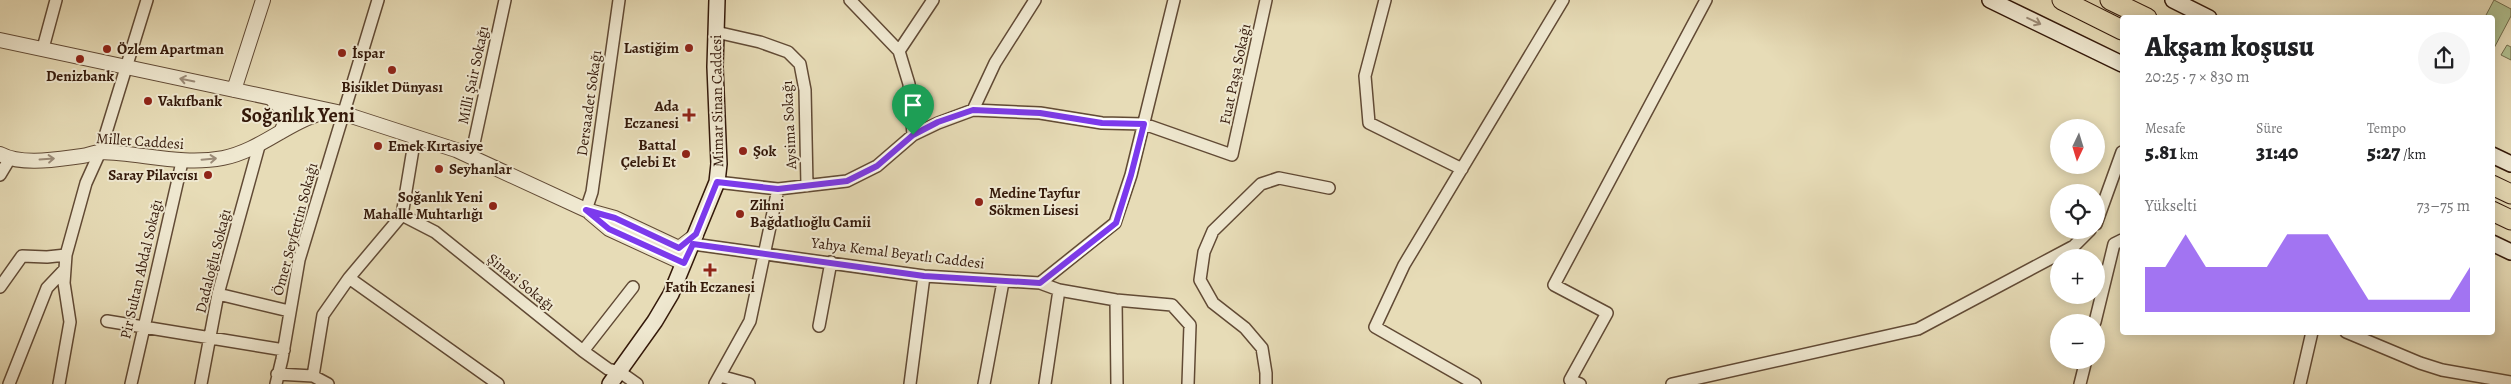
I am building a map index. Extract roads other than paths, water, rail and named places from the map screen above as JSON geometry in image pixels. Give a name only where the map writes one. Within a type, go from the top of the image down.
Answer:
[{"type":"highway","points":[[2062,0],[2120,29]]},
{"type":"highway","points":[[2110,0],[2141,15]]},
{"type":"main road","name":"Mimar Sinan Caddesi","points":[[610,384],[620,372],[671,294],[717,182],[719,164],[715,67],[717,0]]},
{"type":"main road","points":[[1990,0],[2120,63]]},
{"type":"main road","points":[[2173,0],[2203,15]]},
{"type":"main road","points":[[2495,156],[2511,164]]},
{"type":"main road","points":[[2495,244],[2511,252]]},
{"type":"street","points":[[43,48],[56,0]]},
{"type":"street","points":[[59,384],[70,322],[64,283],[66,255],[86,183],[100,152],[147,0]]},
{"type":"street","points":[[234,90],[263,0]]},
{"type":"street","name":"Ömer Seyfettin Sokağı","points":[[277,379],[284,350],[299,260],[336,112],[378,0]]},
{"type":"street","name":"Milli Şair Sokağı","points":[[471,157],[505,0]]},
{"type":"street","name":"Dersaadet Sokağı","points":[[586,210],[592,192],[619,0]]},
{"type":"street","points":[[850,0],[898,51],[909,84],[913,135]]},
{"type":"street","points":[[898,51],[933,0]]},
{"type":"street","points":[[973,110],[995,63],[1035,0]]},
{"type":"street","points":[[1040,283],[1116,223],[1131,175],[1174,0]]},
{"type":"street","name":"Fuat Paşa Sokağı","points":[[1144,124],[1232,155],[1266,0]]},
{"type":"street","points":[[1385,0],[1365,76],[1369,123],[1462,169]]},
{"type":"street","points":[[1475,384],[1375,327],[1404,265],[1563,0]]},
{"type":"street","points":[[1580,384],[1570,380],[1607,313],[1554,285],[1706,0]]},
{"type":"street","name":"Aysima Sokağı","points":[[716,32],[760,42],[788,52],[800,64],[805,90],[807,186]]},
{"type":"street","points":[[0,40],[336,112],[456,150],[586,210],[615,218],[679,248],[694,239]]},
{"type":"street","points":[[272,98],[283,109],[286,123],[282,132]]},
{"type":"street","points":[[717,182],[778,189],[847,181],[877,166],[913,135],[938,122],[973,110],[1040,113],[1102,123],[1144,124]]},
{"type":"street","name":"Millet Caddesi","points":[[5,157],[44,160],[100,152],[182,162],[223,158],[259,146],[311,116],[336,112]]},
{"type":"street","points":[[313,376],[321,321],[349,278],[402,215],[415,137]]},
{"type":"street","name":"Dadaloğlu Sokağı","points":[[201,384],[218,294],[259,146]]},
{"type":"street","points":[[0,175],[5,157]]},
{"type":"street","points":[[2105,199],[2120,158]]},
{"type":"street","name":"Pir Sultan Abdal Sokağı","points":[[131,384],[182,162]]},
{"type":"street","points":[[1266,384],[1262,348],[1245,328],[1213,302],[1200,280],[1204,252],[1213,231],[1261,184],[1279,178],[1329,188]]},
{"type":"street","points":[[749,384],[718,380],[750,321],[778,189]]},
{"type":"street","points":[[586,210],[609,229],[684,263]]},
{"type":"street","name":"Şinasi Sokağı","points":[[402,215],[435,232],[583,351],[608,369],[620,372],[637,384]]},
{"type":"street","name":"Yahya Kemal Beyatlı Caddesi","points":[[694,239],[763,254],[924,276],[1040,283],[1059,290],[1116,300],[1172,306],[1190,325],[1188,384]]},
{"type":"street","points":[[1672,384],[1918,329],[2074,246],[2081,239]]},
{"type":"street","points":[[2097,314],[2114,244],[2120,241]]},
{"type":"street","points":[[0,287],[22,256],[47,258],[66,255]]},
{"type":"street","points":[[819,326],[831,262]]},
{"type":"street","points":[[9,384],[47,288],[65,268]]},
{"type":"street","points":[[910,384],[924,276]]},
{"type":"street","points":[[349,278],[498,384]]},
{"type":"street","points":[[984,384],[1003,282]]},
{"type":"street","points":[[583,351],[633,286]]},
{"type":"street","points":[[1045,384],[1059,290]]},
{"type":"street","points":[[218,294],[289,311]]},
{"type":"street","points":[[1116,300],[1117,384]]},
{"type":"street","points":[[107,321],[284,350]]},
{"type":"street","points":[[2300,384],[2311,335]]},
{"type":"street","points":[[2353,335],[2427,366],[2511,382]]},
{"type":"street","points":[[2080,384],[2084,369]]},
{"type":"street","points":[[277,379],[313,376],[328,384]]},
{"type":"place","name":"Lastiğim","points":[[689,48]]},
{"type":"place","name":"Özlem Apartman","points":[[107,49]]},
{"type":"place","name":"İspar","points":[[342,53]]},
{"type":"place","name":"Denizbank","points":[[80,59]]},
{"type":"place","name":"Bisiklet Dünyası","points":[[392,70]]},
{"type":"place","name":"Vakıfbank","points":[[148,101]]},
{"type":"place","name":"Ada Eczanesi","points":[[689,115]]},
{"type":"place","name":"Emek Kırtasiye","points":[[378,146]]},
{"type":"place","name":"Şok","points":[[743,151]]},
{"type":"place","name":"Battal Çelebi Et","points":[[686,154]]},
{"type":"place","name":"Seyhanlar","points":[[439,169]]},
{"type":"place","name":"Saray Pilavcısı","points":[[208,175]]},
{"type":"place","name":"Medine Tayfur Sökmen Lisesi","points":[[979,202]]},
{"type":"place","name":"Soğanlık Yeni Mahalle Muhtarlığı","points":[[493,206]]},
{"type":"place","name":"Zihni Bağdatlıoğlu Camii","points":[[740,214]]},
{"type":"place","name":"Fatih Eczanesi","points":[[710,270]]},
{"type":"district","name":"Soğanlık Yeni","points":[[298,115]]}]
